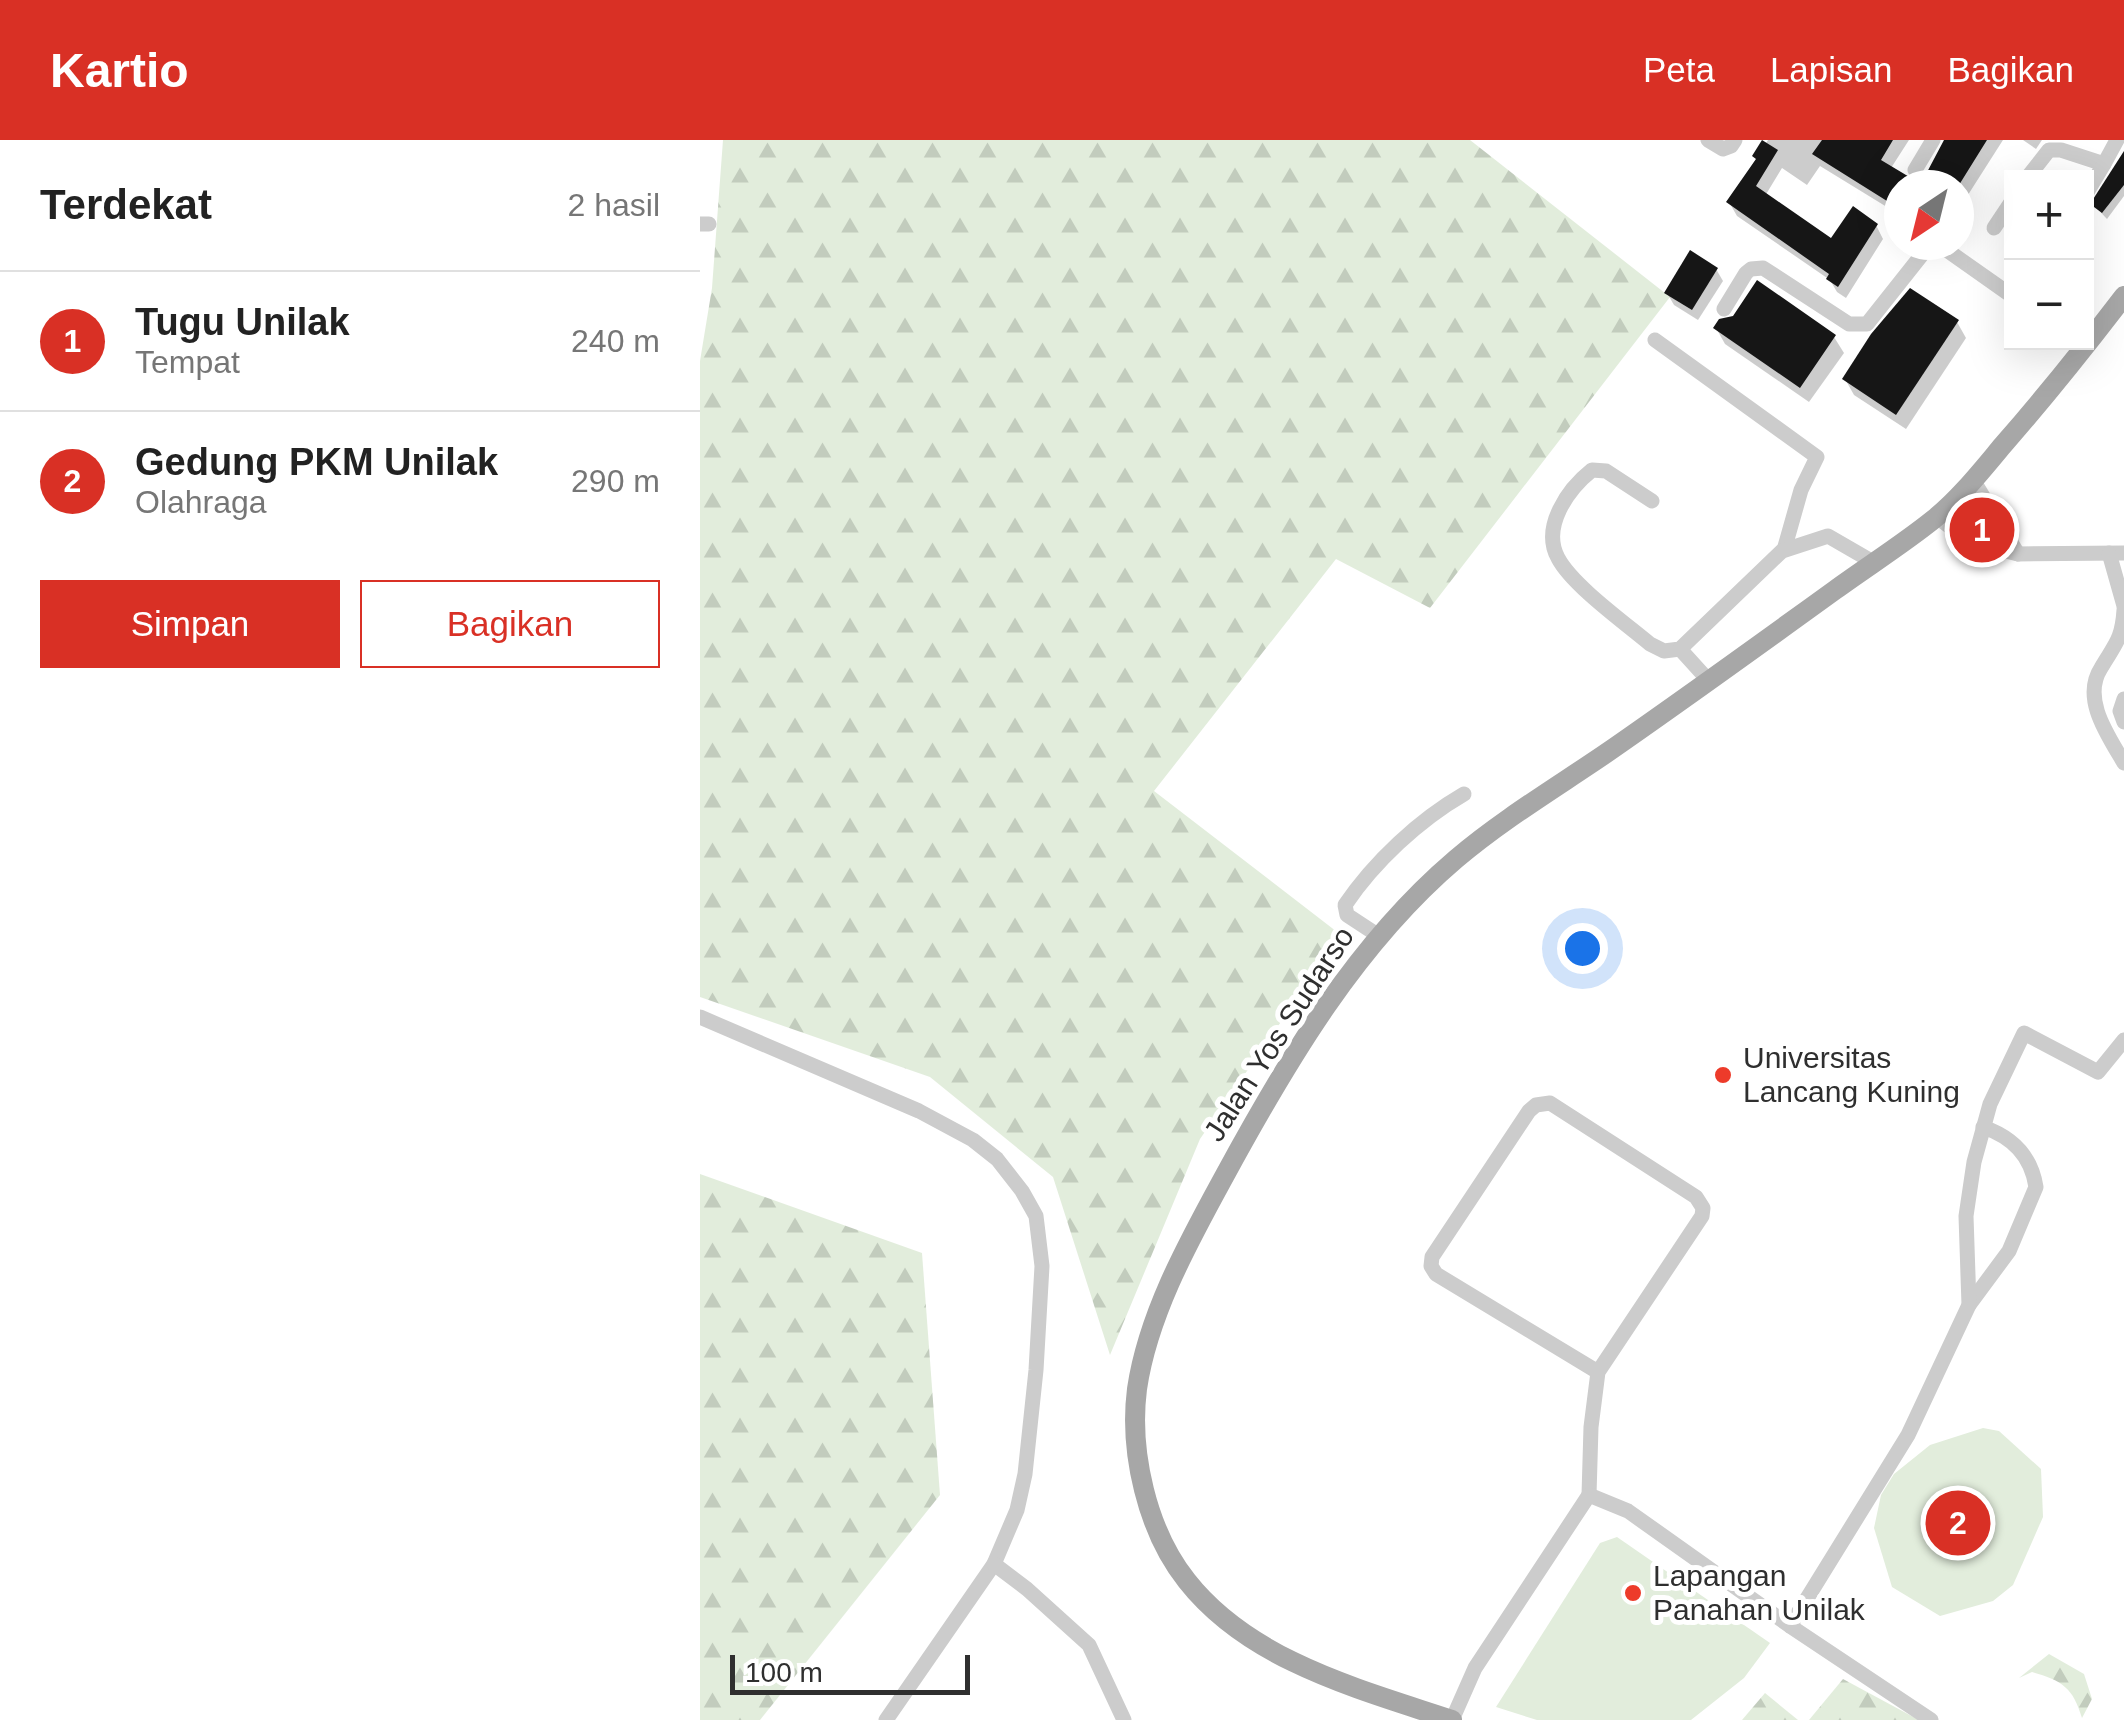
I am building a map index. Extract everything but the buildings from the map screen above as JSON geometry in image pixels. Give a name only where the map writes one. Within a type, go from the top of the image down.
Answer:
[{"type":"main road","name":"Jalan Yos Sudarso","points":[[1452,1720],[1301,1665],[1256,1642],[1189,1584],[1170,1555],[1147,1498],[1140,1465],[1136,1394],[1159,1312],[1194,1232],[1284,1071],[1379,936],[1459,856],[1936,517],[2060,378],[2124,296]]},
{"type":"street","points":[[1708,140],[1723,149],[1735,140]]},
{"type":"street","points":[[1914,170],[1933,140]]},
{"type":"street","points":[[2094,181],[2117,140]]},
{"type":"street","points":[[2033,170],[2049,150],[2104,164]]},
{"type":"street","points":[[1994,228],[2004,213]]},
{"type":"street","points":[[1724,308],[1746,273],[1756,267],[1849,324],[1867,324],[1924,252],[1934,246],[1942,246],[2004,290]]},
{"type":"street","points":[[1655,340],[1817,457],[1801,490],[1784,550]]},
{"type":"street","points":[[1652,500],[1606,471],[1592,470],[1560,507],[1553,532],[1554,545],[1558,560],[1577,580],[1664,652],[1680,649],[1784,550],[1828,536],[1873,562]]},
{"type":"street","points":[[1973,480],[2018,554]]},
{"type":"street","points":[[1936,517],[1970,542],[2018,554],[2116,553],[2124,608],[2120,640],[2098,672],[2095,698],[2106,731],[2124,764]]},
{"type":"street","points":[[1680,649],[1709,682]]},
{"type":"street","points":[[2124,698],[2120,711],[2124,722]]},
{"type":"street","points":[[1379,936],[1346,915],[1345,905],[1384,859],[1425,820],[1464,794]]},
{"type":"street","points":[[700,1017],[919,1112],[973,1140],[998,1159],[1036,1216],[1042,1266],[1036,1370],[1025,1474],[1017,1510],[994,1564],[886,1720]]},
{"type":"street","points":[[1969,1306],[1966,1216],[1974,1162],[1990,1104],[2024,1034],[2098,1072],[2124,1040]]},
{"type":"street","points":[[1452,1720],[1475,1668],[1590,1495],[1598,1372],[1702,1216],[1703,1208],[1696,1197],[1550,1103],[1544,1103],[1529,1111],[1432,1257],[1431,1266],[1436,1274],[1598,1372]]},
{"type":"street","points":[[1790,1626],[1908,1435],[1969,1306],[2010,1251],[2036,1187],[2024,1154],[2006,1135],[1983,1127]]},
{"type":"street","points":[[1590,1495],[1628,1511],[1931,1720]]},
{"type":"street","points":[[994,1564],[1090,1646],[1124,1720]]},
{"type":"green space","points":[[723,140],[1470,140],[1670,297],[1430,608],[1336,559],[1154,791],[1341,935],[1200,1139],[1110,1355],[1053,1177],[930,1077],[700,997],[700,361],[712,288]]},
{"type":"green space","points":[[1974,497],[2001,540],[2001,547],[1972,536],[1953,523]]},
{"type":"green space","points":[[700,1174],[922,1253],[940,1495],[760,1720],[700,1720]]},
{"type":"green space","points":[[1983,1428],[1999,1431],[2041,1469],[2043,1517],[2013,1585],[1993,1601],[1940,1616],[1892,1587],[1874,1528],[1881,1495],[1894,1474],[1930,1445]]},
{"type":"green space","name":"Lapangan Panahan Unilak","points":[[1617,1537],[1770,1643],[1744,1678],[1691,1720],[1537,1720],[1496,1707],[1600,1543]]},
{"type":"green space","points":[[2049,1654],[2084,1674],[2092,1699],[2082,1718],[2075,1699],[2059,1683],[2032,1672],[2019,1678]]},
{"type":"green space","points":[[1843,1679],[1919,1720],[1809,1720]]},
{"type":"green space","points":[[1765,1693],[1798,1720],[1742,1720]]},
{"type":"place","name":"Tugu Unilak","points":[[1982,530]]},
{"type":"place","name":"Universitas Lancang Kuning","points":[[1723,1075]]},
{"type":"place","name":"Gedung PKM Unilak","points":[[1958,1523]]},
{"type":"place","name":"Lapangan Panahan Unilak","points":[[1633,1593]]}]
